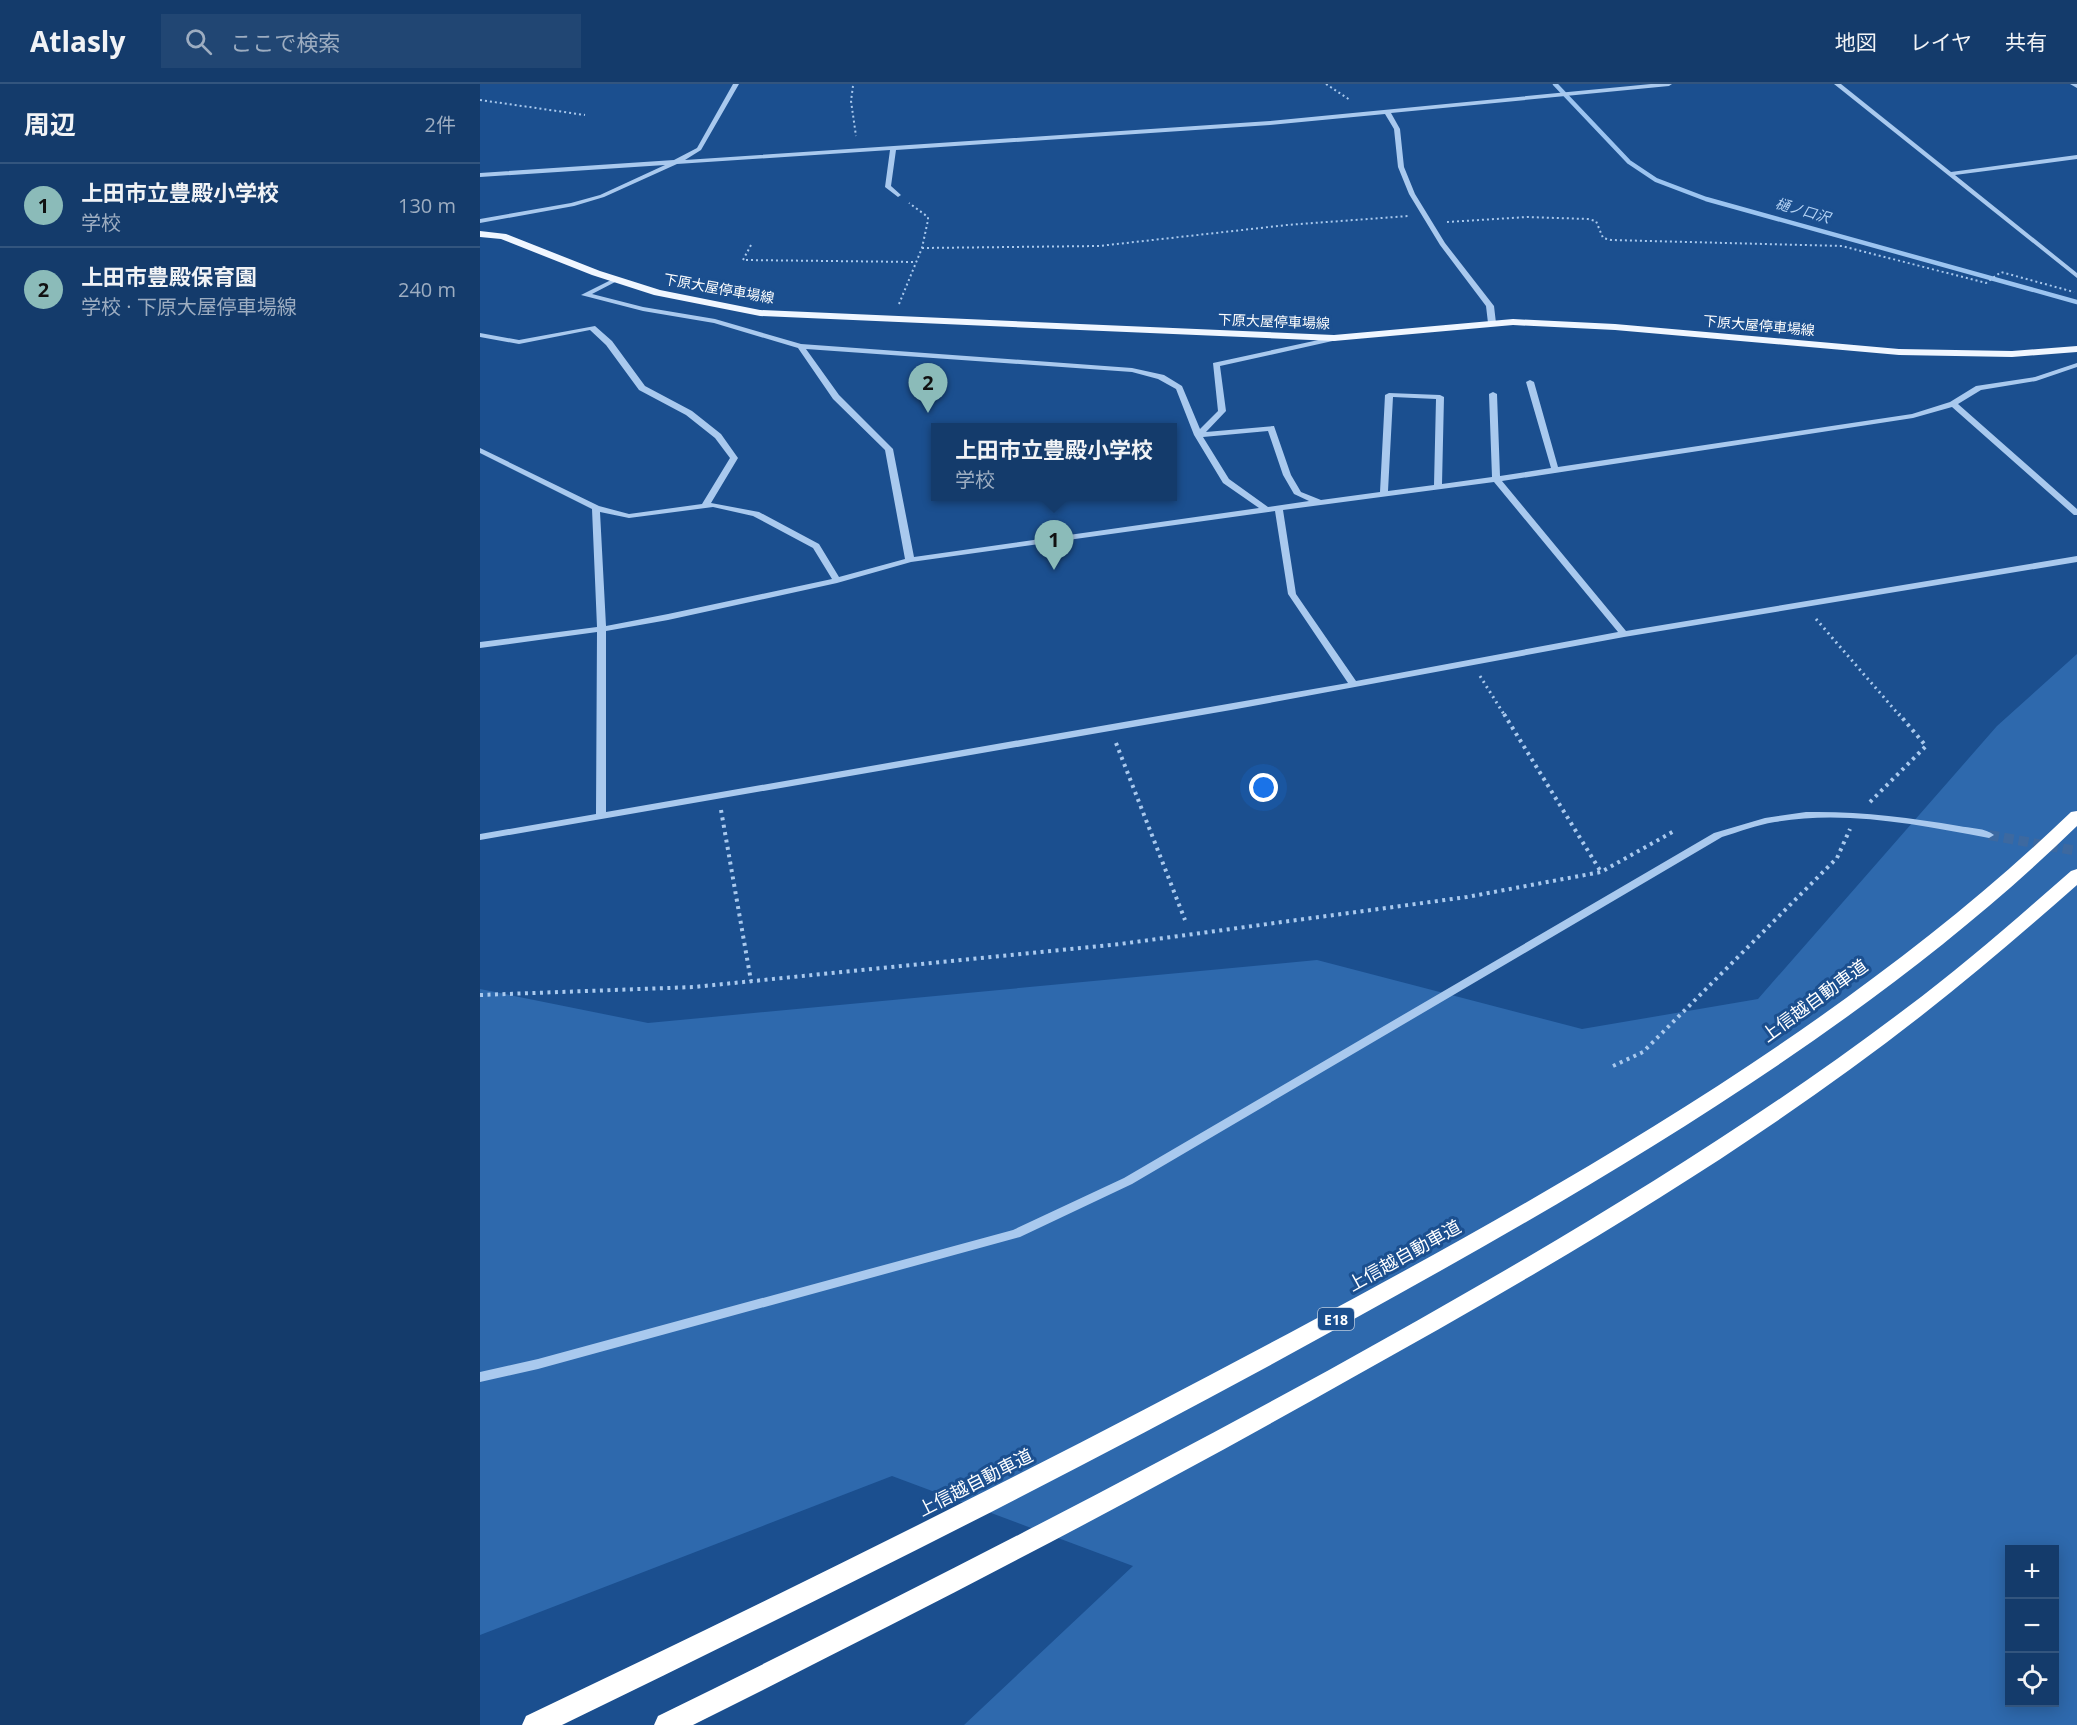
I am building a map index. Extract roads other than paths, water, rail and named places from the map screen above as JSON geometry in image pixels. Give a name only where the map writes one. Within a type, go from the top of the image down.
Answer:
[{"type":"highway","name":"上信越自動車道","points":[[535,1725],[826,1583],[1247,1367],[1574,1185],[1694,1111],[1802,1038],[1984,900],[2077,816]]},
{"type":"highway","points":[[667,1725],[852,1634],[1133,1488],[1459,1308],[1609,1219],[1735,1140],[1845,1064],[2010,935],[2077,875]]},
{"type":"main road","name":"下原大屋停車場線","points":[[480,234],[503,236],[658,293],[760,313],[1334,338],[1492,323],[1615,327],[1899,352],[2012,354],[2077,349]]},
{"type":"street","points":[[480,221],[572,204],[602,196],[675,162],[699,149],[736,84]]},
{"type":"street","points":[[480,175],[1259,124],[1574,91],[1669,84]]},
{"type":"street","points":[[1837,84],[2077,276]]},
{"type":"street","points":[[1387,112],[1398,125],[1402,174],[1423,215],[1490,306],[1492,323]]},
{"type":"street","points":[[893,147],[888,187],[898,195]]},
{"type":"street","points":[[1949,174],[2077,157]]},
{"type":"street","points":[[617,279],[585,295],[643,309],[715,321],[801,346],[1132,370],[1161,377],[1179,388],[1198,435],[1226,481],[1267,510]]},
{"type":"street","points":[[480,335],[519,342],[592,328],[609,343],[642,388],[688,413],[711,430],[734,458],[704,507]]},
{"type":"street","points":[[1198,435],[1222,411],[1216,365],[1334,338]]},
{"type":"street","points":[[801,346],[837,397],[889,449],[910,560]]},
{"type":"street","points":[[480,645],[602,629],[837,580],[910,560],[1438,485],[1496,479],[1913,416],[1953,404],[1979,388],[2036,379],[2077,365]]},
{"type":"street","points":[[1530,382],[1555,470]]},
{"type":"street","points":[[1493,394],[1496,479],[1624,634]]},
{"type":"street","points":[[1384,493],[1389,395],[1440,397],[1438,485]]},
{"type":"street","points":[[1953,404],[2077,513]]},
{"type":"street","points":[[1198,435],[1271,428],[1287,475],[1298,494],[1320,503]]},
{"type":"street","points":[[480,450],[596,508],[629,516],[713,505],[756,514],[816,546],[837,580]]},
{"type":"street","points":[[596,508],[602,629],[601,816]]},
{"type":"street","points":[[1279,509],[1292,594],[1354,686]]},
{"type":"street","points":[[480,837],[1354,686],[1624,634],[2077,560]]},
{"type":"street","points":[[480,1377],[538,1364],[1016,1234],[1128,1181],[1718,835],[1778,818],[1839,814],[1919,822],[1989,835]]},
{"type":"waterway","name":"樋ノ口沢","points":[[1555,84],[1629,162],[1656,180],[1706,199],[2077,302]]},
{"type":"tunnel","points":[[1989,835],[2077,851]]},
{"type":"place","name":"上田市豊殿保育園","points":[[928,413]]},
{"type":"place","name":"上田市立豊殿小学校","points":[[1054,570]]}]
